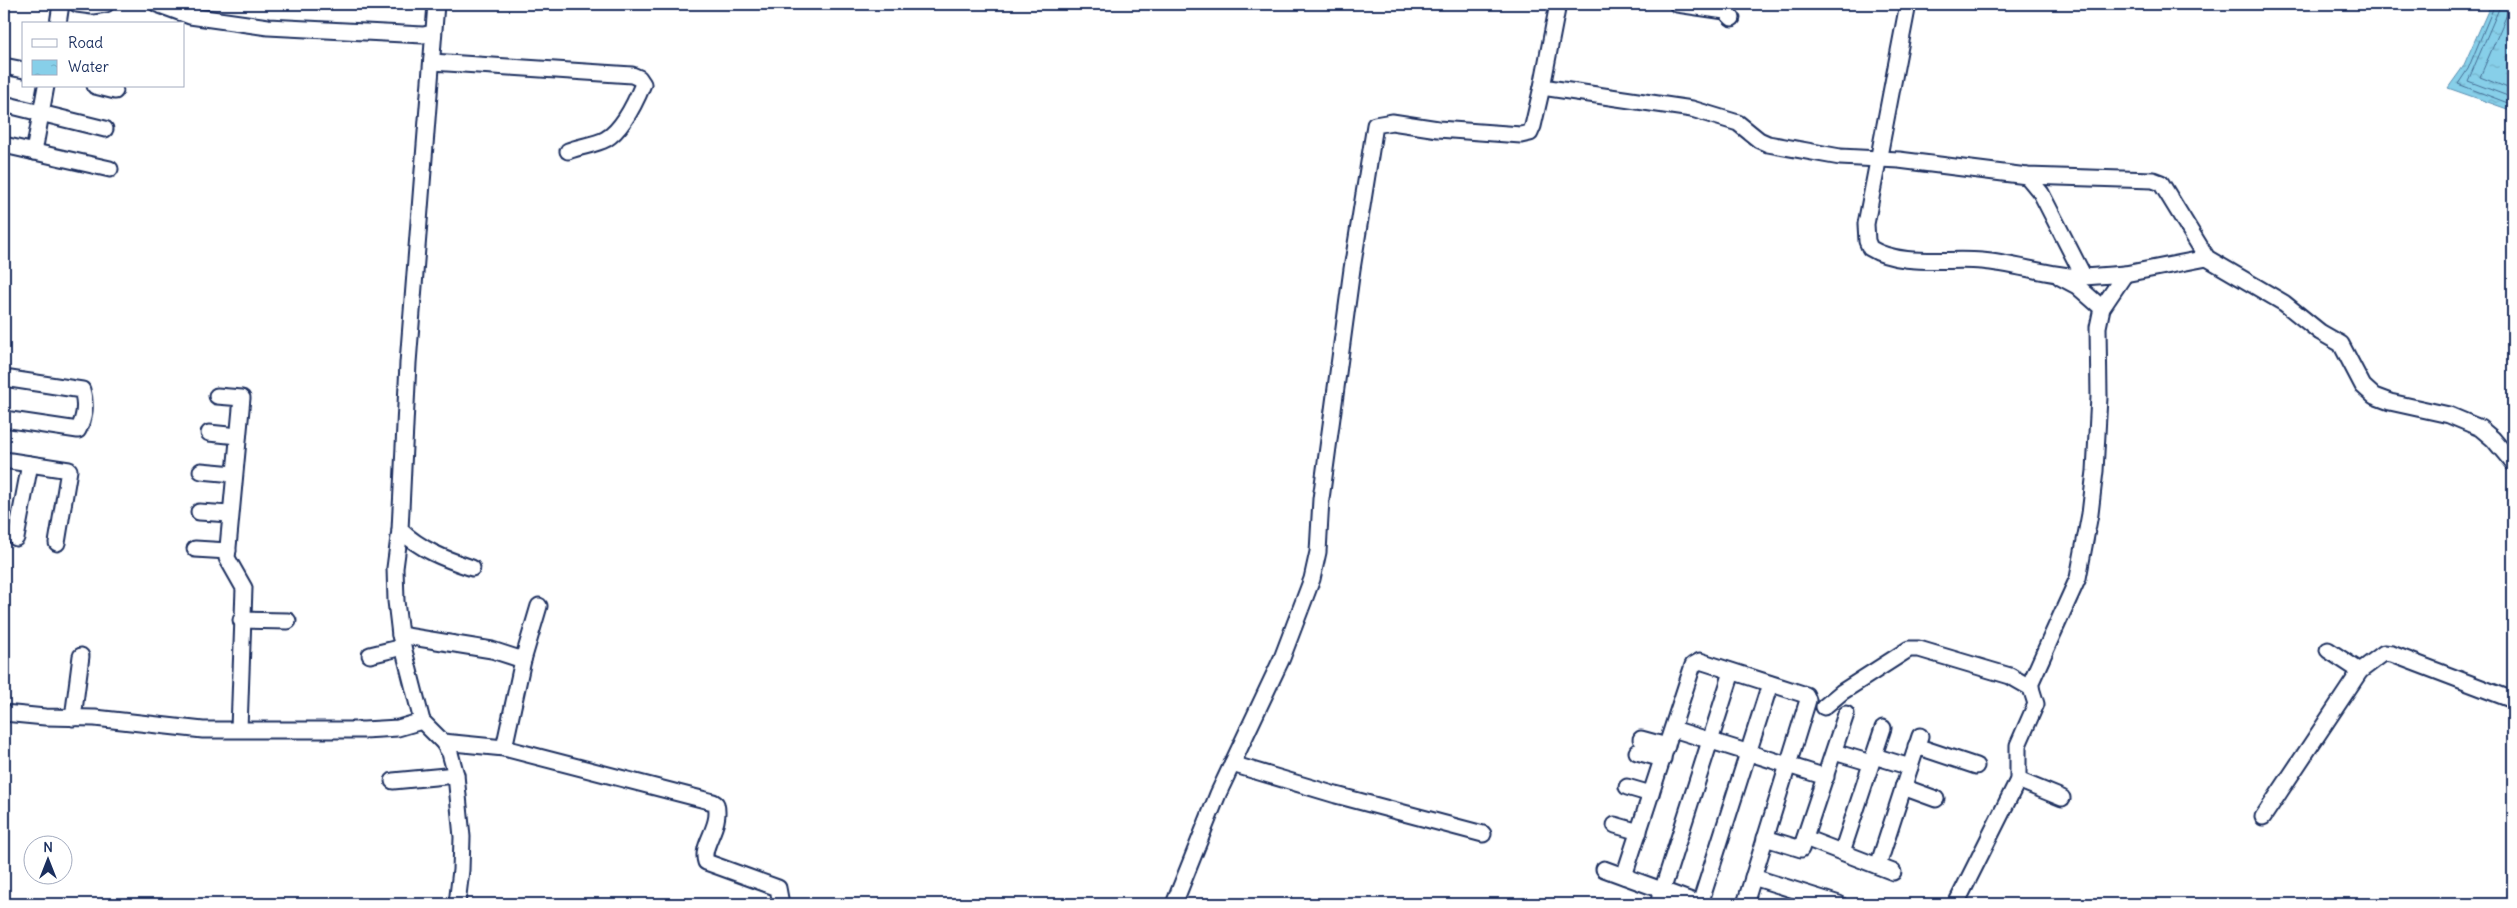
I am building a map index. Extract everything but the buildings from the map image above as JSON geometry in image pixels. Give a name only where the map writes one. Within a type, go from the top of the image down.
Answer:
[{"type":"street","points":[[58,22],[61,4]]},
{"type":"street","points":[[77,4],[92,6],[106,4]]},
{"type":"street","points":[[157,4],[190,16],[268,27],[422,35],[433,33]]},
{"type":"street","points":[[436,4],[408,363],[400,530],[395,568],[401,641],[422,722],[443,742],[450,753],[456,775],[462,837],[457,904]]},
{"type":"street","points":[[1174,904],[1218,794],[1282,658],[1312,579],[1318,552],[1321,499],[1352,268],[1375,125],[1392,122],[1438,130],[1526,134],[1533,126],[1558,4]]},
{"type":"street","points":[[1663,4],[1725,11],[1732,18]]},
{"type":"street","points":[[1908,4],[1866,224],[1866,241],[1870,248],[1891,255],[1917,260],[1982,261],[2059,276],[2084,277],[2126,274],[2207,258]]},
{"type":"street","points":[[432,62],[632,75],[641,80],[642,86],[612,134],[602,141],[568,151]]},
{"type":"street","points":[[4,66],[22,70]]},
{"type":"street","points":[[1542,87],[1692,109],[1738,124],[1759,140],[1768,144],[1840,157],[2027,176],[2153,180],[2161,183],[2207,258],[2284,303],[2320,332],[2341,344],[2362,386],[2374,396],[2390,402],[2450,415],[2480,428],[2493,439],[2513,463]]},
{"type":"street","points":[[34,152],[46,88]]},
{"type":"street","points":[[102,88],[115,91]]},
{"type":"street","points":[[4,104],[105,129]]},
{"type":"street","points":[[4,145],[110,169]]},
{"type":"street","points":[[2027,176],[2041,193],[2084,277]]},
{"type":"street","points":[[1956,904],[2018,780],[2018,745],[2036,704],[2030,688],[2031,682],[2078,578],[2095,471],[2099,397],[2098,327],[2102,308],[2126,274]]},
{"type":"street","points":[[2059,276],[2077,286],[2102,308]]},
{"type":"street","points":[[4,378],[82,390],[84,398],[83,419],[78,430],[4,419]]},
{"type":"street","points":[[217,396],[242,398],[227,558],[244,588],[241,620],[238,729]]},
{"type":"street","points":[[209,433],[238,436]]},
{"type":"street","points":[[4,460],[69,470],[56,543]]},
{"type":"street","points":[[16,538],[30,464]]},
{"type":"street","points":[[201,471],[234,474]]},
{"type":"street","points":[[199,512],[230,514]]},
{"type":"street","points":[[400,530],[416,545],[444,559],[472,568]]},
{"type":"street","points":[[195,549],[228,552]]},
{"type":"street","points":[[504,748],[523,660],[539,606]]},
{"type":"street","points":[[241,620],[288,621]]},
{"type":"street","points":[[370,655],[401,641],[492,650],[523,660]]},
{"type":"street","points":[[1824,707],[1842,692],[1909,649],[1919,649],[2010,676],[2030,688]]},
{"type":"street","points":[[2328,650],[2360,671]]},
{"type":"street","points":[[2263,817],[2360,671],[2384,653],[2392,654],[2513,700]]},
{"type":"street","points":[[73,718],[81,656]]},
{"type":"street","points":[[1624,876],[1693,665],[1696,662],[1806,695],[1808,700],[1745,904]]},
{"type":"street","points":[[1660,897],[1732,672]]},
{"type":"street","points":[[1604,869],[1624,876],[1660,897],[1700,904],[1770,684]]},
{"type":"street","points":[[4,713],[130,721],[187,729],[364,730],[398,728],[422,722]]},
{"type":"street","points":[[1766,838],[1800,850],[1846,714]]},
{"type":"street","points":[[1842,852],[1883,728]]},
{"type":"street","points":[[1673,729],[1826,777]]},
{"type":"street","points":[[1878,866],[1918,741],[1976,766]]},
{"type":"street","points":[[443,742],[504,748],[713,802],[716,804],[716,827],[705,851],[706,862],[778,888],[781,904]]},
{"type":"street","points":[[1639,745],[1665,752]]},
{"type":"street","points":[[1834,752],[1910,767]]},
{"type":"street","points":[[1232,764],[1336,795],[1483,834]]},
{"type":"street","points":[[393,781],[456,775]]},
{"type":"street","points":[[2018,780],[2062,798]]},
{"type":"street","points":[[1627,787],[1651,794]]},
{"type":"street","points":[[1903,788],[1936,799]]},
{"type":"street","points":[[1615,825],[1639,832]]},
{"type":"street","points":[[1805,838],[1892,872]]},
{"type":"street","points":[[1754,877],[1839,904]]},
{"type":"water","points":[[2491,4],[2513,4],[2513,111],[2448,88],[2463,67]]}]
